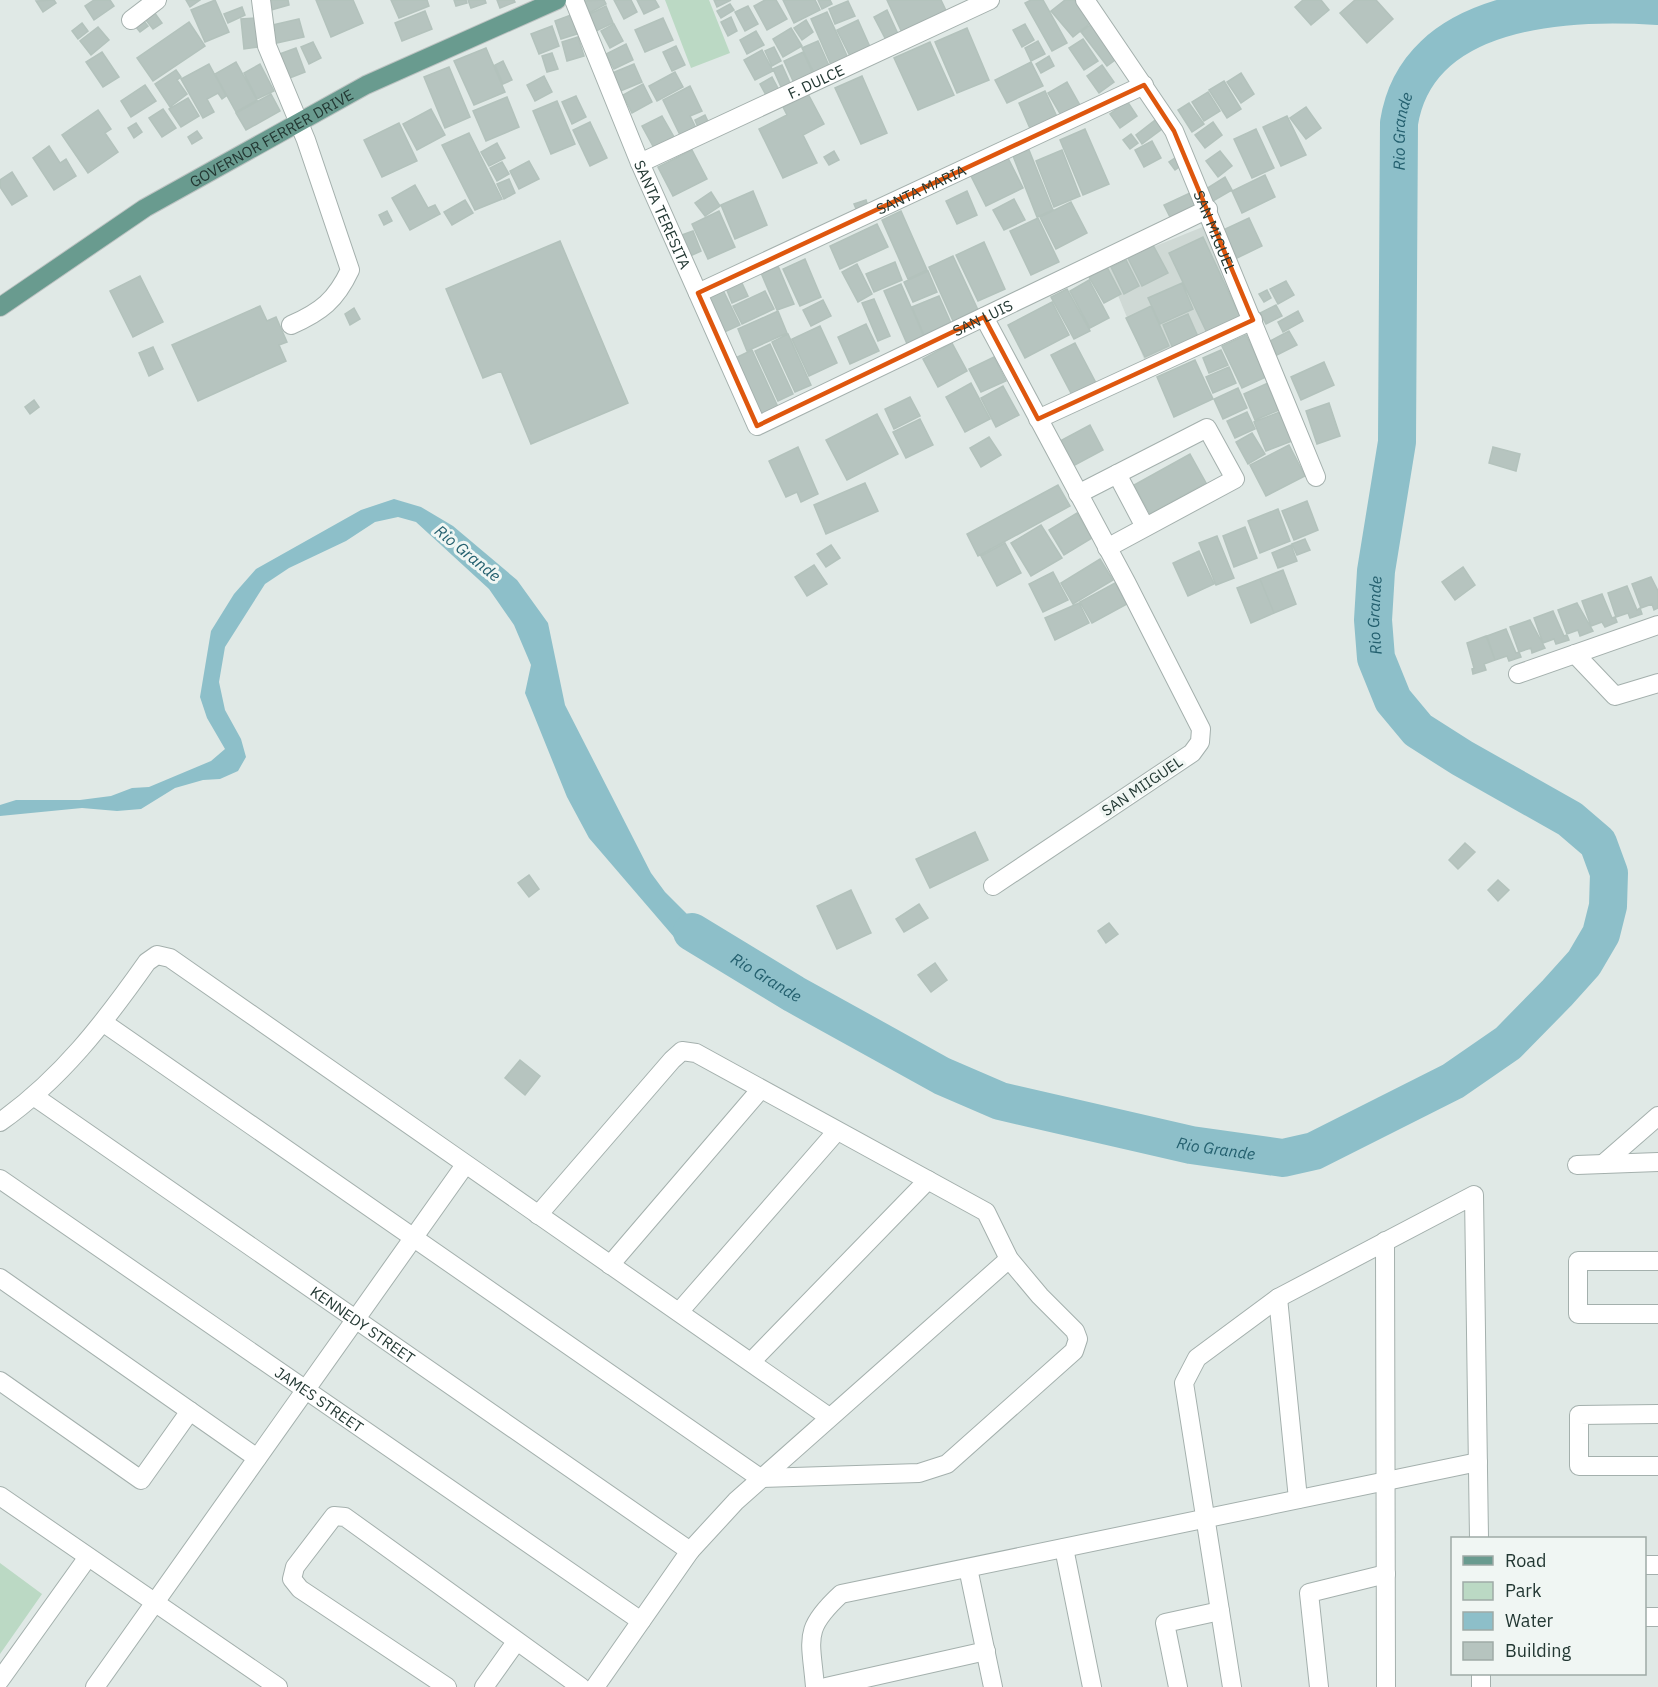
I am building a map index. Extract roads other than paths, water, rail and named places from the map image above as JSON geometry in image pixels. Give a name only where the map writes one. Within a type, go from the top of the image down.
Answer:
[{"type":"main road","name":"GOVERNOR FERRER DRIVE","points":[[0,307],[145,208],[298,123],[366,86],[529,6],[557,0]]},
{"type":"street","points":[[131,20],[157,0]]},
{"type":"street","points":[[261,0],[267,46],[298,123],[350,270],[339,292],[314,315],[291,325]]},
{"type":"street","name":"SANTA TERESITA","points":[[574,0],[640,163],[757,426]]},
{"type":"street","name":"F. DULCE","points":[[640,163],[990,0]]},
{"type":"street","name":"SAN MIGUEL","points":[[1085,0],[1174,131],[1208,209],[1316,477]]},
{"type":"street","name":"SANTA MARIA","points":[[698,294],[1144,85]]},
{"type":"street","name":"SAN LUIS","points":[[757,426],[1208,209]]},
{"type":"street","points":[[984,316],[1038,419],[1078,494],[1107,548],[1235,479],[1206,428],[1078,494]]},
{"type":"street","points":[[1038,419],[1253,320]]},
{"type":"street","points":[[1117,474],[1145,527]]},
{"type":"street","name":"SAN MIIGUEL","points":[[993,886],[1192,753],[1200,742],[1201,729],[1107,548]]},
{"type":"street","points":[[1518,674],[1658,625]]},
{"type":"street","points":[[1575,654],[1615,696],[1658,683]]},
{"type":"street","points":[[0,1122],[35,1097],[104,1023],[147,962],[157,956],[170,958],[829,1417]]},
{"type":"street","points":[[104,1023],[760,1478],[920,1473],[947,1464],[1074,1351],[1078,1339],[1075,1331],[1040,1296],[1009,1259],[986,1212],[696,1053],[682,1051],[538,1215]]},
{"type":"street","points":[[610,1265],[760,1090]]},
{"type":"street","name":"KENNEDY STREET","points":[[35,1097],[690,1551]]},
{"type":"street","points":[[1603,1164],[1658,1116]]},
{"type":"street","points":[[679,1312],[837,1131]]},
{"type":"street","points":[[1577,1165],[1658,1162]]},
{"type":"street","points":[[104,1684],[155,1603],[465,1165]]},
{"type":"street","name":"JAMES STREET","points":[[0,1179],[641,1621]]},
{"type":"street","points":[[751,1362],[928,1180]]},
{"type":"street","points":[[1232,1687],[1184,1383],[1197,1358],[1278,1298],[1474,1195],[1479,1537]]},
{"type":"street","points":[[1385,1241],[1386,1687]]},
{"type":"street","points":[[595,1687],[690,1551],[760,1478],[1009,1259]]},
{"type":"street","points":[[1658,1261],[1578,1261],[1578,1314],[1658,1314]]},
{"type":"street","points":[[0,1278],[257,1458]]},
{"type":"street","points":[[1278,1298],[1298,1499]]},
{"type":"street","points":[[0,1381],[141,1480],[190,1411]]},
{"type":"street","points":[[1658,1414],[1579,1414],[1580,1466],[1658,1466]]},
{"type":"street","points":[[816,1687],[810,1634],[824,1610],[841,1594],[1478,1462]]},
{"type":"street","points":[[0,1496],[278,1687]]},
{"type":"street","points":[[447,1687],[300,1589],[292,1579],[295,1567],[334,1516],[345,1517],[580,1687]]},
{"type":"street","points":[[1064,1548],[1092,1687]]},
{"type":"street","points":[[0,1680],[88,1557]]},
{"type":"street","points":[[968,1568],[993,1687]]},
{"type":"street","points":[[1319,1687],[1309,1593],[1386,1574]]},
{"type":"street","points":[[1178,1687],[1165,1623],[1220,1611]]},
{"type":"street","points":[[484,1687],[516,1642]]},
{"type":"street","points":[[826,1687],[986,1651]]},
{"type":"water","points":[[394,499],[421,507],[453,526],[517,580],[548,623],[565,705],[651,873],[665,892],[698,925],[742,948],[726,970],[674,937],[589,838],[567,797],[525,693],[531,665],[514,625],[489,589],[416,522],[398,517],[375,522],[346,541],[289,568],[265,584],[225,647],[219,682],[225,710],[241,739],[246,757],[238,771],[220,779],[203,780],[175,788],[141,809],[117,811],[82,808],[0,816],[0,805],[16,800],[80,800],[111,796],[132,788],[149,787],[211,761],[225,749],[207,718],[200,697],[211,631],[234,594],[256,569],[361,510]]},
{"type":"waterway","name":"Rio Grande","points":[[692,932],[794,994],[942,1076],[1000,1101],[1191,1145],[1283,1158],[1314,1151],[1453,1081],[1508,1043],[1584,963],[1601,934],[1608,906],[1609,873],[1598,843],[1570,819],[1462,758],[1418,730],[1393,700],[1376,658],[1373,620],[1376,571],[1397,442],[1399,123],[1411,84],[1434,55],[1464,33],[1500,19],[1540,10],[1581,5],[1658,6]]}]
